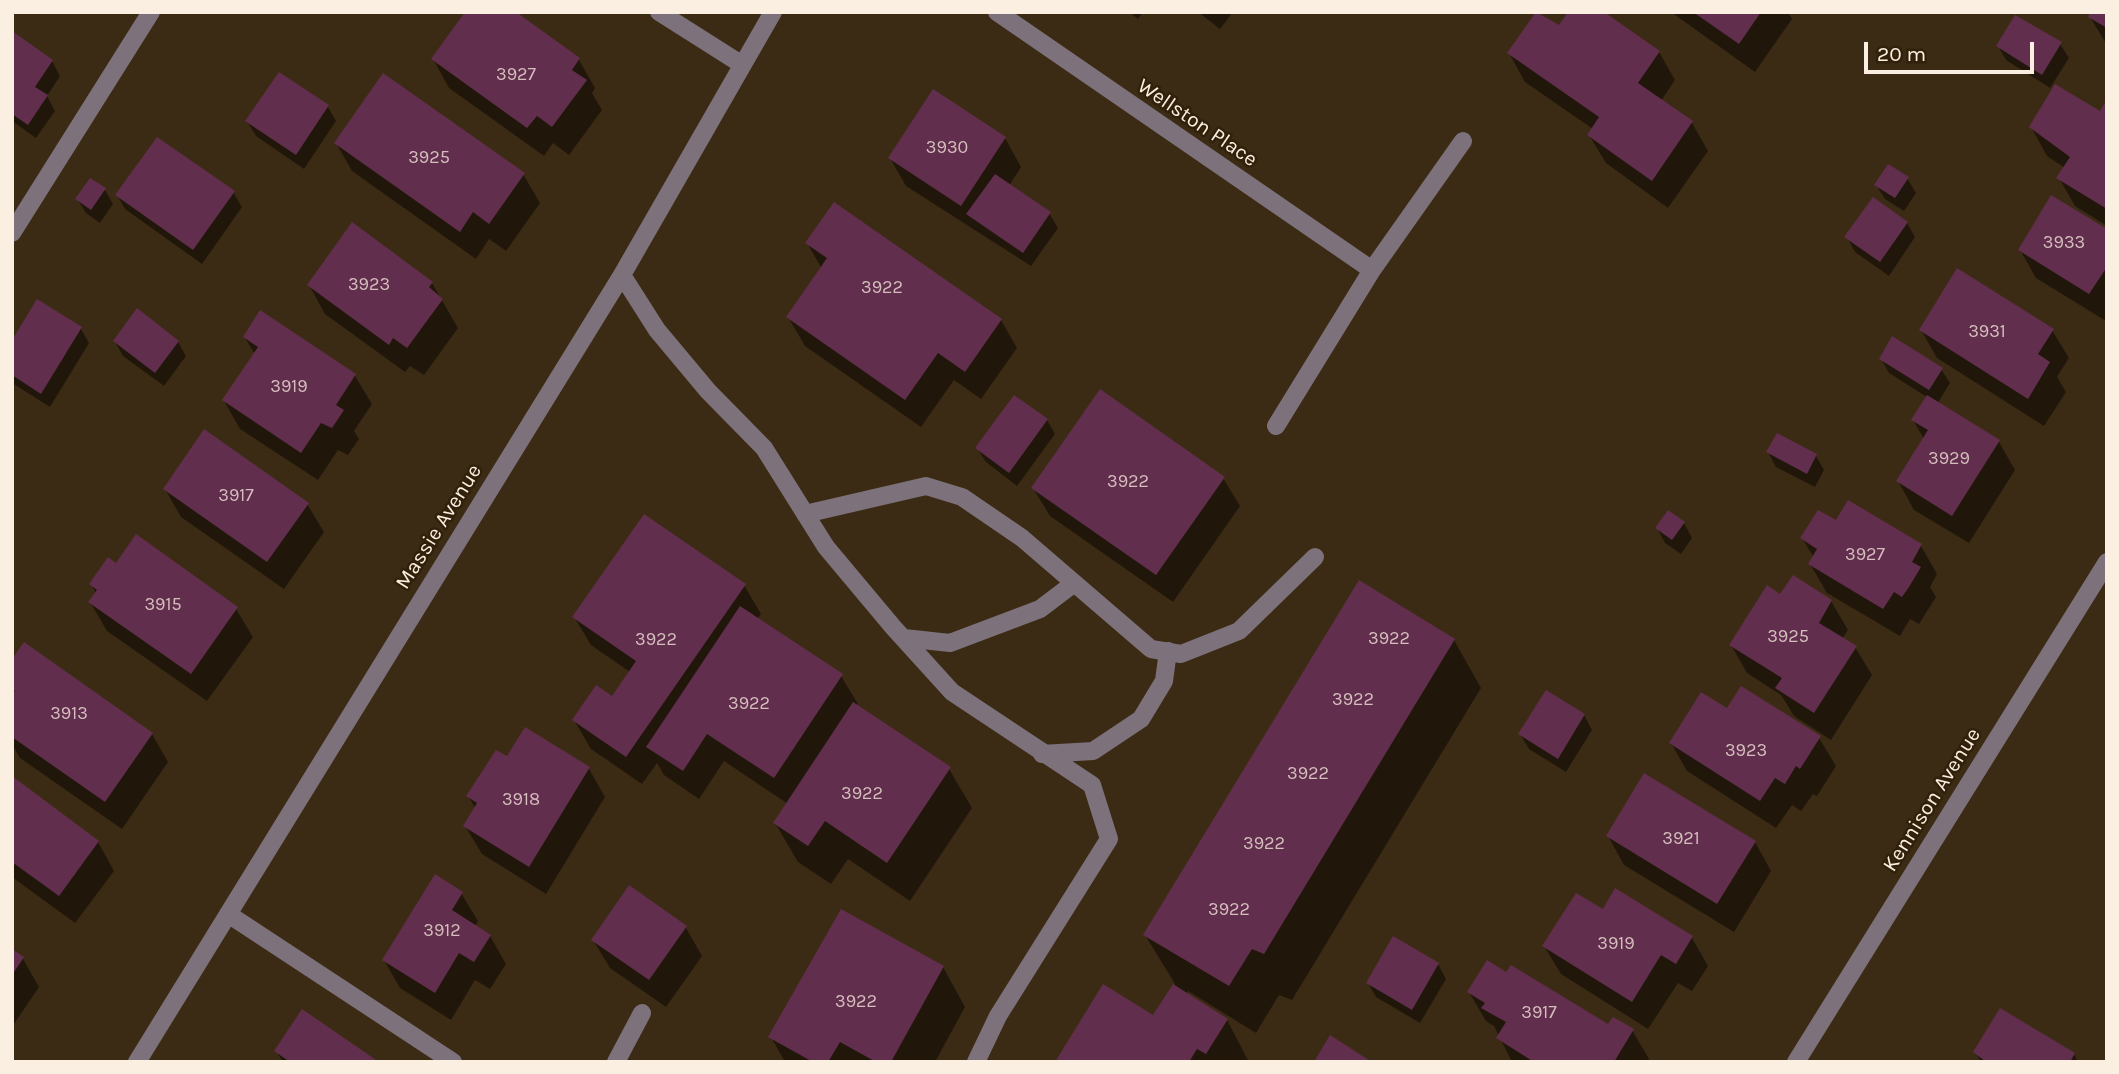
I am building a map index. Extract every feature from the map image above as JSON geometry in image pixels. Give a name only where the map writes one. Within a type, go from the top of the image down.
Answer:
[{"type":"street","points":[[12,233],[151,12]]},
{"type":"street","points":[[659,12],[741,64]]},
{"type":"street","name":"Massie Avenue","points":[[137,1062],[622,275],[773,12]]},
{"type":"street","name":"Wellston Place","points":[[997,12],[1372,270]]},
{"type":"street","points":[[1276,426],[1372,270],[1463,141]]},
{"type":"street","points":[[622,275],[657,330],[708,391],[764,448],[826,547],[952,692],[1092,785],[1109,839],[998,1016],[976,1062]]},
{"type":"street","points":[[805,514],[926,486],[962,497],[1022,538],[1151,649],[1181,654],[1239,631],[1315,557]]},
{"type":"street","name":"Kennison Avenue","points":[[1796,1062],[2107,562]]},
{"type":"street","points":[[904,638],[950,643],[1040,609],[1073,584]]},
{"type":"street","points":[[1042,754],[1093,751],[1141,719],[1164,681],[1168,651]]},
{"type":"street","points":[[228,914],[453,1062]]},
{"type":"street","points":[[616,1062],[642,1013]]},
{"type":"building","points":[[465,12],[516,12],[580,58],[572,70],[587,80],[552,127],[537,116],[527,128],[431,59]]},
{"type":"building","points":[[1536,12],[1559,25],[1568,12],[1604,12],[1660,51],[1638,83],[1693,121],[1652,181],[1587,135],[1599,117],[1507,53]]},
{"type":"building","points":[[1693,12],[1761,12],[1739,44]]},
{"type":"building","points":[[2090,12],[2107,12],[2107,28],[2088,17]]},
{"type":"building","points":[[2015,15],[2062,42],[2042,75],[1996,46]]},
{"type":"building","points":[[12,31],[53,60],[35,87],[48,95],[28,125],[12,114]]},
{"type":"building","points":[[279,72],[329,105],[296,155],[245,121]]},
{"type":"building","points":[[383,73],[525,173],[489,224],[473,212],[460,232],[334,143]]},
{"type":"building","points":[[2055,84],[2100,111],[2107,99],[2107,209],[2056,178],[2070,157],[2029,127]]},
{"type":"building","points":[[933,89],[1006,137],[961,206],[888,158]]},
{"type":"building","points":[[157,137],[235,191],[193,250],[115,195]]},
{"type":"building","points":[[1888,164],[1909,177],[1895,198],[1874,185]]},
{"type":"building","points":[[995,174],[1051,212],[1023,253],[966,214]]},
{"type":"building","points":[[90,178],[106,188],[91,210],[75,199]]},
{"type":"building","points":[[2051,195],[2107,229],[2107,267],[2089,294],[2018,250]]},
{"type":"building","points":[[1873,197],[1908,222],[1880,262],[1844,237]]},
{"type":"building","points":[[834,202],[1002,319],[965,372],[938,353],[905,400],[786,317],[827,258],[805,243]]},
{"type":"building","points":[[352,222],[433,282],[429,287],[443,299],[407,348],[393,338],[389,345],[307,285]]},
{"type":"building","points":[[1957,268],[2054,329],[2038,354],[2050,362],[2028,399],[1919,330]]},
{"type":"building","points":[[37,299],[82,327],[41,394],[12,375],[12,340]]},
{"type":"building","points":[[137,308],[179,341],[155,373],[113,341]]},
{"type":"building","points":[[260,310],[356,374],[336,405],[344,410],[332,428],[321,423],[301,453],[222,400],[258,347],[243,337]]},
{"type":"building","points":[[1892,336],[1943,368],[1929,390],[1879,359]]},
{"type":"building","points":[[1100,389],[1225,477],[1156,575],[1031,488]]},
{"type":"building","points":[[1014,395],[1048,419],[1009,473],[975,448]]},
{"type":"building","points":[[1927,395],[2000,440],[1952,516],[1896,481],[1928,430],[1911,420]]},
{"type":"building","points":[[204,429],[309,503],[267,562],[163,489]]},
{"type":"building","points":[[1777,433],[1817,454],[1807,474],[1766,452]]},
{"type":"building","points":[[1848,500],[1922,544],[1912,562],[1921,567],[1909,587],[1902,597],[1894,592],[1883,609],[1808,564],[1817,549],[1800,538],[1818,510],[1836,520]]},
{"type":"building","points":[[1668,510],[1685,522],[1672,540],[1655,528]]},
{"type":"building","points":[[644,514],[746,584],[626,757],[572,720],[596,685],[612,696],[636,661],[572,617]]},
{"type":"building","points":[[136,534],[238,607],[191,674],[88,602],[97,590],[89,584],[108,557],[116,563]]},
{"type":"building","points":[[1793,575],[1832,600],[1819,623],[1857,646],[1814,713],[1775,688],[1782,678],[1729,645],[1767,585],[1780,594]]},
{"type":"building","points":[[1359,580],[1455,639],[1264,954],[1252,949],[1229,986],[1143,935]]},
{"type":"building","points":[[740,606],[843,674],[774,778],[707,734],[683,771],[646,747]]},
{"type":"building","points":[[24,642],[153,733],[105,802],[12,737],[12,695],[15,691],[12,689],[12,659]]},
{"type":"building","points":[[1741,686],[1821,736],[1800,769],[1796,766],[1785,784],[1775,778],[1760,801],[1669,743],[1701,692],[1727,708]]},
{"type":"building","points":[[1546,690],[1585,714],[1558,759],[1518,734]]},
{"type":"building","points":[[853,702],[951,767],[887,863],[825,821],[808,846],[773,823]]},
{"type":"building","points":[[525,727],[590,767],[529,867],[463,826],[477,803],[466,796],[496,750],[507,756]]},
{"type":"building","points":[[1644,773],[1756,841],[1717,904],[1606,836]]},
{"type":"building","points":[[12,776],[99,841],[59,896],[12,862]]},
{"type":"building","points":[[435,874],[463,892],[452,910],[491,935],[474,962],[459,953],[435,993],[382,960]]},
{"type":"building","points":[[629,885],[687,926],[649,980],[591,940]]},
{"type":"building","points":[[1615,888],[1693,936],[1676,964],[1661,955],[1632,1002],[1542,946],[1576,893],[1603,909]]},
{"type":"building","points":[[841,909],[944,966],[891,1062],[876,1062],[840,1042],[828,1062],[813,1062],[768,1037]]},
{"type":"building","points":[[1393,936],[1439,963],[1412,1010],[1366,983]]},
{"type":"building","points":[[12,949],[24,957],[12,975]]},
{"type":"building","points":[[1487,960],[1506,972],[1511,965],[1608,1024],[1613,1017],[1634,1029],[1614,1062],[1534,1062],[1496,1038],[1506,1022],[1481,1008],[1485,1003],[1467,992]]},
{"type":"building","points":[[1103,984],[1153,1015],[1173,984],[1228,1019],[1206,1054],[1197,1049],[1189,1062],[1055,1062]]},
{"type":"building","points":[[2000,1008],[2075,1053],[2070,1062],[1986,1062],[1973,1052]]},
{"type":"building","points":[[302,1009],[379,1062],[290,1062],[274,1051]]},
{"type":"building","points":[[1330,1035],[1372,1062],[1314,1062]]}]
